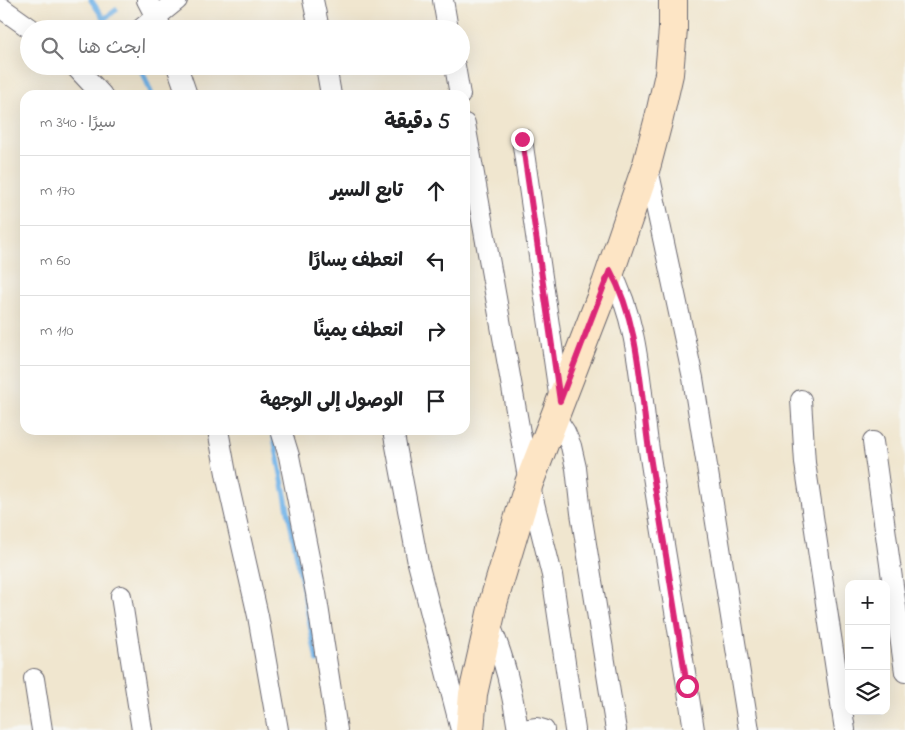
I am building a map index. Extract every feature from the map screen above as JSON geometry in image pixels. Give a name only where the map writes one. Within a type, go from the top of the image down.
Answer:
[{"type":"main road","points":[[470,730],[474,694],[489,623],[529,483],[610,270],[647,164],[668,74],[673,29],[673,0]]},
{"type":"street","points":[[152,19],[177,0]]},
{"type":"street","points":[[314,0],[317,20]]},
{"type":"street","points":[[443,0],[446,20]]},
{"type":"street","points":[[0,7],[20,21]]},
{"type":"street","points":[[86,75],[98,90]]},
{"type":"street","points":[[180,75],[185,90]]},
{"type":"street","points":[[328,75],[330,90]]},
{"type":"street","points":[[457,75],[459,90]]},
{"type":"street","points":[[522,139],[557,408],[576,468],[581,513],[616,730]]},
{"type":"street","points":[[470,152],[529,483],[552,575],[574,730]]},
{"type":"street","points":[[647,164],[693,378],[749,730]]},
{"type":"street","points":[[610,270],[626,302],[634,339],[649,449],[694,730]]},
{"type":"street","points":[[801,400],[805,463],[845,730]]},
{"type":"street","points":[[219,435],[258,616],[278,730]]},
{"type":"street","points":[[283,435],[289,456],[316,593],[337,730]]},
{"type":"street","points":[[394,435],[418,563],[461,730]]},
{"type":"street","points":[[873,442],[905,672]]},
{"type":"street","points":[[121,596],[142,730]]},
{"type":"street","points":[[489,623],[504,661],[511,686],[518,730]]},
{"type":"street","points":[[34,679],[42,730]]},
{"type":"street","points":[[522,730],[537,728],[544,730]]},
{"type":"waterway","points":[[91,0],[105,20]]},
{"type":"waterway","points":[[104,19],[116,10]]},
{"type":"waterway","points":[[144,75],[150,90]]},
{"type":"waterway","points":[[274,438],[317,661]]},
{"type":"route","points":[[522,139],[560,401],[610,270],[626,302],[638,363],[649,449],[687,686]]}]
